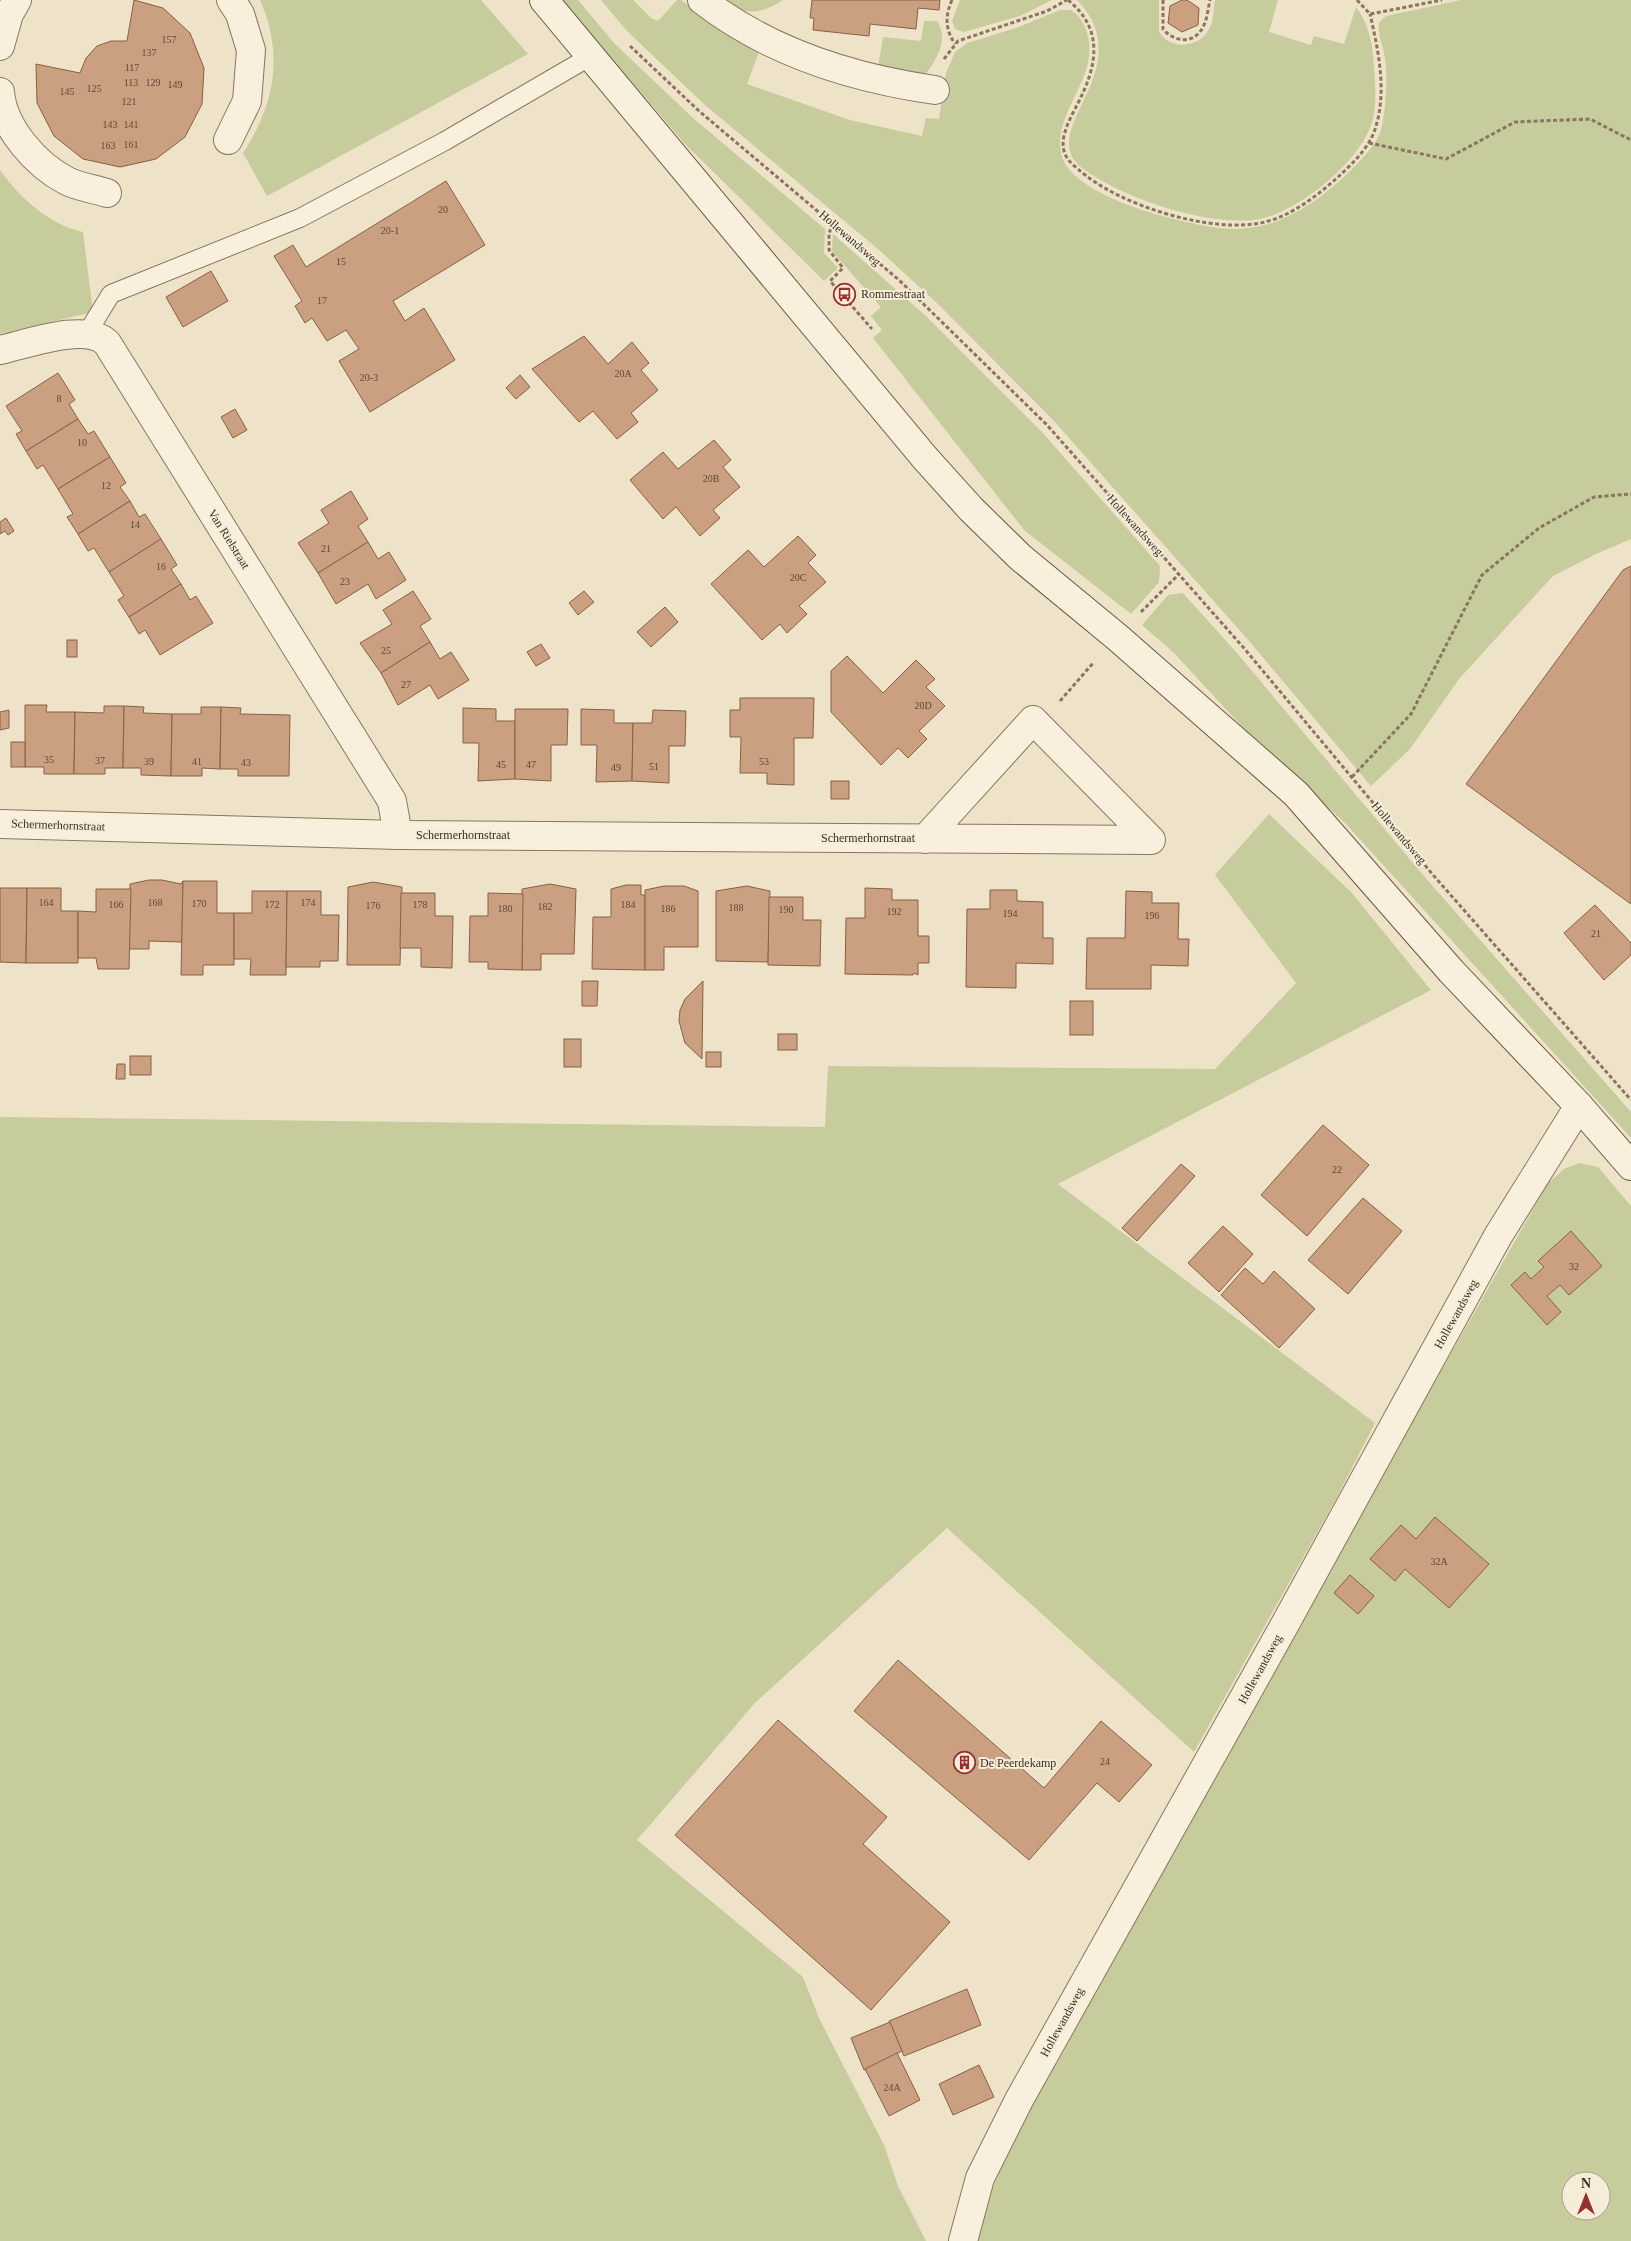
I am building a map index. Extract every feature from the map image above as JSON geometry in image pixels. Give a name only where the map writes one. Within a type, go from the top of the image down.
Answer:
[{"type":"street","points":[[228,140],[247,101],[251,50],[240,14],[231,0]]},
{"type":"street","points":[[544,0],[862,383],[971,509],[1020,557],[1116,637],[1296,794],[1451,971],[1579,1106],[1631,1166]]},
{"type":"street","points":[[702,0],[749,31],[806,59],[891,84],[935,90]]},
{"type":"street","points":[[0,46],[9,7]]},
{"type":"street","points":[[0,92],[13,130],[38,160],[67,181],[107,193]]},
{"type":"street","points":[[0,350],[75,334],[87,334]]},
{"type":"street","name":"Van Rielstraat","points":[[87,334],[95,335],[107,343],[392,801],[398,835]]},
{"type":"street","name":"Schermerhornstraat","points":[[0,824],[398,835],[925,839],[1151,840],[1033,720],[925,839]]},
{"type":"street","name":"Hollewandsweg","points":[[963,2241],[980,2178],[1019,2100],[1284,1626],[1498,1236],[1579,1106]]},
{"type":"lane","points":[[87,334],[111,294],[300,218],[445,141],[591,56]]},
{"type":"path","points":[[952,0],[947,15],[947,25],[955,44]]},
{"type":"path","points":[[935,90],[947,52],[955,44],[1047,11],[1068,0],[1086,18],[1093,34],[1094,50],[1092,70],[1068,122],[1064,136],[1064,150],[1067,158],[1078,170],[1103,188],[1132,204],[1200,222],[1241,225],[1266,222],[1318,195],[1345,170],[1369,143],[1376,126],[1380,92],[1380,64],[1370,14],[1357,0]]},
{"type":"path","points":[[1162,0],[1163,29],[1169,36],[1179,40],[1188,40],[1198,35],[1203,26],[1210,0]]},
{"type":"path","points":[[1370,14],[1442,0]]},
{"type":"path","name":"Hollewandsweg","points":[[626,43],[699,112],[834,223],[933,311],[1047,426],[1244,648],[1440,883],[1631,1100]]},
{"type":"path","points":[[1369,143],[1446,159],[1515,122],[1590,118],[1631,140]]},
{"type":"path","points":[[834,223],[829,233],[828,250],[843,268],[830,281],[872,329]]},
{"type":"path","points":[[1352,777],[1411,714],[1482,575],[1539,528],[1594,497],[1631,494]]},
{"type":"green space","points":[[260,0],[481,0],[528,54],[267,196],[243,153],[263,116],[272,78],[274,59],[272,40]]},
{"type":"green space","points":[[562,0],[578,0],[614,43],[693,118],[825,229],[824,253],[838,268],[824,281],[685,144]]},
{"type":"green space","points":[[601,0],[633,0],[651,18],[658,21],[677,0],[681,0],[759,52],[747,84],[850,120],[922,136],[926,118],[939,119],[946,73],[955,52],[967,43],[1016,28],[1060,10],[1071,10],[1084,24],[1089,46],[1088,62],[1060,137],[1061,153],[1069,169],[1084,183],[1104,195],[1154,214],[1219,228],[1239,229],[1276,221],[1310,204],[1341,180],[1375,143],[1382,126],[1385,101],[1386,66],[1379,28],[1380,23],[1386,16],[1461,0],[1631,0],[1631,539],[1553,576],[1459,679],[1410,749],[1371,786],[1250,642],[1053,420],[939,305],[878,249],[705,105],[627,31]]},
{"type":"green space","points":[[727,0],[783,0],[768,8],[748,11],[726,4]]},
{"type":"green space","points":[[960,0],[1052,0],[1020,16],[964,32],[955,29],[952,21]]},
{"type":"green space","points":[[1077,0],[1159,0],[1159,32],[1164,38],[1178,44],[1193,43],[1206,34],[1212,21],[1215,0],[1278,0],[1269,32],[1311,45],[1314,36],[1344,44],[1356,7],[1367,28],[1373,59],[1375,107],[1367,134],[1357,150],[1329,180],[1296,204],[1264,218],[1244,221],[1195,215],[1169,209],[1120,190],[1082,168],[1070,153],[1070,135],[1076,116],[1095,73],[1099,50],[1094,25]]},
{"type":"green space","points":[[924,21],[937,21],[942,35],[940,50],[925,75],[878,67],[883,37],[921,41]]},
{"type":"green space","points":[[0,170],[16,190],[36,208],[58,223],[83,232],[93,312],[0,334]]},
{"type":"green space","points":[[833,234],[927,317],[1041,431],[1160,566],[1159,582],[1131,614],[1024,530],[873,338],[882,330],[871,316],[881,307],[832,251]]},
{"type":"green space","points":[[1183,593],[1237,653],[1423,875],[1631,1112],[1631,1138],[1345,823],[1245,730],[1174,653],[1142,625],[1168,595]]},
{"type":"green space","points":[[1269,814],[1351,892],[1431,990],[1058,1184],[1375,1423],[1336,1499],[1194,1752],[947,1528],[755,1703],[637,1840],[803,1977],[819,2018],[884,2145],[898,2186],[926,2241],[0,2241],[0,1117],[825,1127],[828,1066],[1215,1069],[1296,983],[1215,875]]},
{"type":"green space","points":[[1579,1163],[1598,1167],[1631,1206],[1631,2241],[973,2241],[1008,2147],[1063,2052],[1201,1793],[1548,1183],[1564,1169]]},
{"type":"building","points":[[134,0],[163,8],[190,33],[204,68],[202,104],[185,137],[156,159],[120,167],[83,159],[54,136],[37,103],[36,64],[80,73],[86,58],[97,46],[111,41],[127,41]]},
{"type":"building","points":[[812,0],[940,0],[939,10],[918,8],[916,29],[870,24],[869,36],[813,30],[814,18],[810,18]]},
{"type":"building","points":[[1182,0],[1187,0],[1199,8],[1198,25],[1182,32],[1168,23],[1170,6]]},
{"type":"building","points":[[446,181],[485,245],[393,301],[405,321],[424,308],[455,360],[370,412],[339,361],[359,349],[346,330],[327,341],[312,318],[305,323],[295,306],[302,301],[274,256],[293,245],[306,267]]},
{"type":"building","points":[[211,271],[228,301],[183,327],[166,297]]},
{"type":"building","points":[[584,336],[608,364],[632,342],[649,363],[641,370],[658,390],[631,413],[638,422],[617,439],[593,411],[579,422],[532,369]]},
{"type":"building","points":[[58,373],[75,400],[69,404],[78,419],[26,451],[16,434],[22,431],[6,406]]},
{"type":"building","points":[[520,375],[530,387],[516,399],[506,388]]},
{"type":"building","points":[[235,409],[247,430],[233,438],[221,417]]},
{"type":"building","points":[[78,419],[88,434],[94,431],[110,457],[58,489],[43,465],[37,469],[26,451]]},
{"type":"building","points":[[714,440],[731,460],[723,467],[740,487],[713,510],[720,518],[700,536],[676,507],[663,519],[630,480],[663,452],[678,469]]},
{"type":"building","points":[[110,457],[126,483],[120,487],[130,501],[78,534],[67,517],[73,514],[58,489]]},
{"type":"building","points":[[351,491],[368,519],[358,526],[368,542],[318,573],[298,543],[329,523],[321,510]]},
{"type":"building","points":[[130,501],[139,517],[145,514],[161,539],[109,572],[94,548],[88,551],[78,534]]},
{"type":"building","points":[[6,518],[14,531],[8,535],[5,531],[0,534],[0,522]]},
{"type":"building","points":[[798,536],[816,555],[808,563],[826,582],[799,606],[807,614],[787,633],[780,624],[762,640],[711,584],[748,550],[764,567]]},
{"type":"building","points":[[161,539],[177,565],[171,569],[181,584],[129,617],[118,600],[124,596],[109,572]]},
{"type":"building","points":[[368,542],[378,559],[389,552],[406,580],[376,599],[368,584],[336,604],[318,573]]},
{"type":"building","points":[[1631,566],[1631,904],[1466,784],[1623,570]]},
{"type":"building","points":[[181,584],[190,600],[196,596],[213,623],[160,655],[145,630],[139,634],[129,617]]},
{"type":"building","points":[[413,591],[431,619],[420,626],[430,642],[381,673],[360,643],[392,624],[383,610]]},
{"type":"building","points":[[584,591],[594,602],[578,615],[569,603]]},
{"type":"building","points":[[665,607],[678,622],[651,647],[637,632]]},
{"type":"building","points":[[67,640],[77,640],[77,657],[67,657]]},
{"type":"building","points":[[430,642],[440,659],[451,652],[469,680],[438,699],[430,685],[398,705],[381,673]]},
{"type":"building","points":[[541,644],[550,658],[536,666],[527,652]]},
{"type":"building","points":[[847,656],[883,693],[916,660],[935,679],[926,687],[945,706],[919,731],[927,739],[908,758],[898,748],[881,765],[831,712],[831,671]]},
{"type":"building","points":[[740,698],[814,698],[813,738],[794,738],[794,785],[767,784],[767,773],[740,773],[741,737],[730,737],[730,710],[740,710]]},
{"type":"building","points":[[25,705],[47,705],[46,712],[75,712],[74,774],[44,774],[44,767],[25,767]]},
{"type":"building","points":[[104,706],[124,706],[123,768],[105,768],[105,774],[74,774],[75,712],[104,713]]},
{"type":"building","points":[[124,706],[144,707],[143,713],[172,714],[171,776],[141,775],[141,768],[123,768]]},
{"type":"building","points":[[201,707],[221,707],[220,769],[202,768],[202,776],[171,776],[172,714],[201,714]]},
{"type":"building","points":[[221,707],[241,708],[240,714],[290,715],[289,776],[238,776],[238,769],[220,769]]},
{"type":"building","points":[[463,708],[496,709],[496,721],[515,721],[515,779],[478,781],[479,743],[463,743]]},
{"type":"building","points":[[515,709],[568,709],[567,745],[551,745],[551,781],[515,779]]},
{"type":"building","points":[[581,709],[614,710],[614,723],[633,723],[632,781],[596,782],[597,745],[581,745]]},
{"type":"building","points":[[9,710],[9,728],[0,730],[0,712]]},
{"type":"building","points":[[653,710],[686,711],[685,746],[669,746],[669,783],[632,781],[633,723],[652,723]]},
{"type":"building","points":[[11,742],[25,742],[25,767],[11,767]]},
{"type":"building","points":[[831,781],[849,781],[849,799],[831,799]]},
{"type":"building","points":[[149,880],[162,880],[181,884],[183,881],[182,942],[149,941],[149,949],[129,949],[130,884]]},
{"type":"building","points":[[183,881],[217,881],[217,913],[234,913],[234,965],[203,965],[203,975],[181,975]]},
{"type":"building","points":[[373,882],[402,887],[400,965],[347,965],[348,887]]},
{"type":"building","points":[[550,884],[576,889],[574,954],[541,954],[541,970],[522,970],[522,889]]},
{"type":"building","points":[[626,885],[641,885],[641,895],[645,895],[645,970],[592,969],[593,917],[611,917],[611,889]]},
{"type":"building","points":[[664,886],[684,886],[698,891],[698,947],[664,947],[664,970],[645,970],[645,890]]},
{"type":"building","points":[[747,886],[770,891],[768,962],[716,961],[716,891]]},
{"type":"building","points":[[0,888],[27,888],[26,963],[0,962]]},
{"type":"building","points":[[27,888],[61,888],[61,911],[78,911],[78,963],[26,963]]},
{"type":"building","points":[[865,888],[892,889],[892,900],[918,900],[918,936],[929,936],[929,963],[918,963],[918,975],[914,973],[913,975],[845,974],[846,918],[865,918]]},
{"type":"building","points":[[96,889],[131,889],[129,969],[98,969],[96,958],[78,958],[78,911],[96,912]]},
{"type":"building","points":[[990,890],[1017,890],[1017,901],[1043,902],[1043,938],[1053,938],[1053,964],[1016,963],[1016,988],[966,987],[967,909],[990,909]]},
{"type":"building","points":[[252,891],[287,891],[286,975],[250,975],[251,959],[234,959],[234,913],[252,913]]},
{"type":"building","points":[[287,891],[321,891],[321,915],[339,915],[338,961],[320,961],[320,967],[286,967]]},
{"type":"building","points":[[1126,891],[1152,892],[1152,903],[1179,903],[1178,939],[1189,939],[1188,966],[1151,965],[1151,989],[1086,989],[1087,938],[1125,938]]},
{"type":"building","points":[[401,893],[435,893],[435,916],[453,916],[452,968],[421,967],[421,948],[400,948]]},
{"type":"building","points":[[488,893],[523,894],[522,970],[488,969],[488,962],[469,962],[470,916],[488,916]]},
{"type":"building","points":[[769,897],[803,897],[803,920],[821,920],[820,966],[768,965]]},
{"type":"building","points":[[1595,905],[1631,943],[1631,955],[1604,980],[1564,933]]},
{"type":"building","points":[[582,981],[598,981],[597,1006],[582,1006]]},
{"type":"building","points":[[703,981],[702,1059],[685,1043],[679,1021],[680,1010],[685,999]]},
{"type":"building","points":[[1070,1001],[1093,1001],[1093,1035],[1070,1035]]},
{"type":"building","points":[[778,1034],[797,1034],[797,1050],[778,1050]]},
{"type":"building","points":[[564,1039],[581,1039],[581,1067],[564,1067]]},
{"type":"building","points":[[706,1052],[721,1052],[721,1067],[706,1067]]},
{"type":"building","points":[[130,1056],[151,1056],[151,1075],[130,1075]]},
{"type":"building","points":[[117,1064],[125,1064],[125,1079],[116,1079]]},
{"type":"building","points":[[1323,1125],[1369,1165],[1307,1236],[1261,1195]]},
{"type":"building","points":[[1181,1164],[1195,1176],[1137,1241],[1122,1228]]},
{"type":"building","points":[[1363,1198],[1402,1231],[1348,1294],[1308,1260]]},
{"type":"building","points":[[1223,1226],[1253,1254],[1219,1292],[1188,1263]]},
{"type":"building","points":[[1571,1231],[1602,1266],[1569,1295],[1560,1285],[1547,1296],[1561,1312],[1547,1325],[1511,1285],[1525,1272],[1531,1279],[1544,1267],[1538,1261]]},
{"type":"building","points":[[1245,1268],[1263,1284],[1274,1271],[1315,1309],[1279,1348],[1221,1295]]},
{"type":"building","points":[[1435,1517],[1489,1564],[1449,1608],[1405,1569],[1395,1581],[1370,1559],[1401,1525],[1416,1539]]},
{"type":"building","points":[[1350,1575],[1374,1596],[1358,1614],[1334,1593]]},
{"type":"building","name":"De Peerdekamp","points":[[898,1660],[1044,1788],[1101,1721],[1152,1765],[1119,1802],[1097,1783],[1029,1860],[854,1711]]},
{"type":"building","points":[[778,1720],[887,1817],[863,1844],[950,1922],[871,2010],[675,1835]]},
{"type":"building","points":[[967,1989],[981,2025],[904,2056],[889,2021]]},
{"type":"building","points":[[890,2022],[902,2051],[864,2070],[851,2038]]},
{"type":"building","points":[[897,2053],[920,2100],[889,2116],[865,2069]]},
{"type":"building","points":[[979,2065],[994,2097],[953,2115],[939,2084]]},
{"type":"place","name":"Rommestraat","points":[[845,294]]},
{"type":"place","name":"De Peerdekamp","points":[[964,1763]]}]
